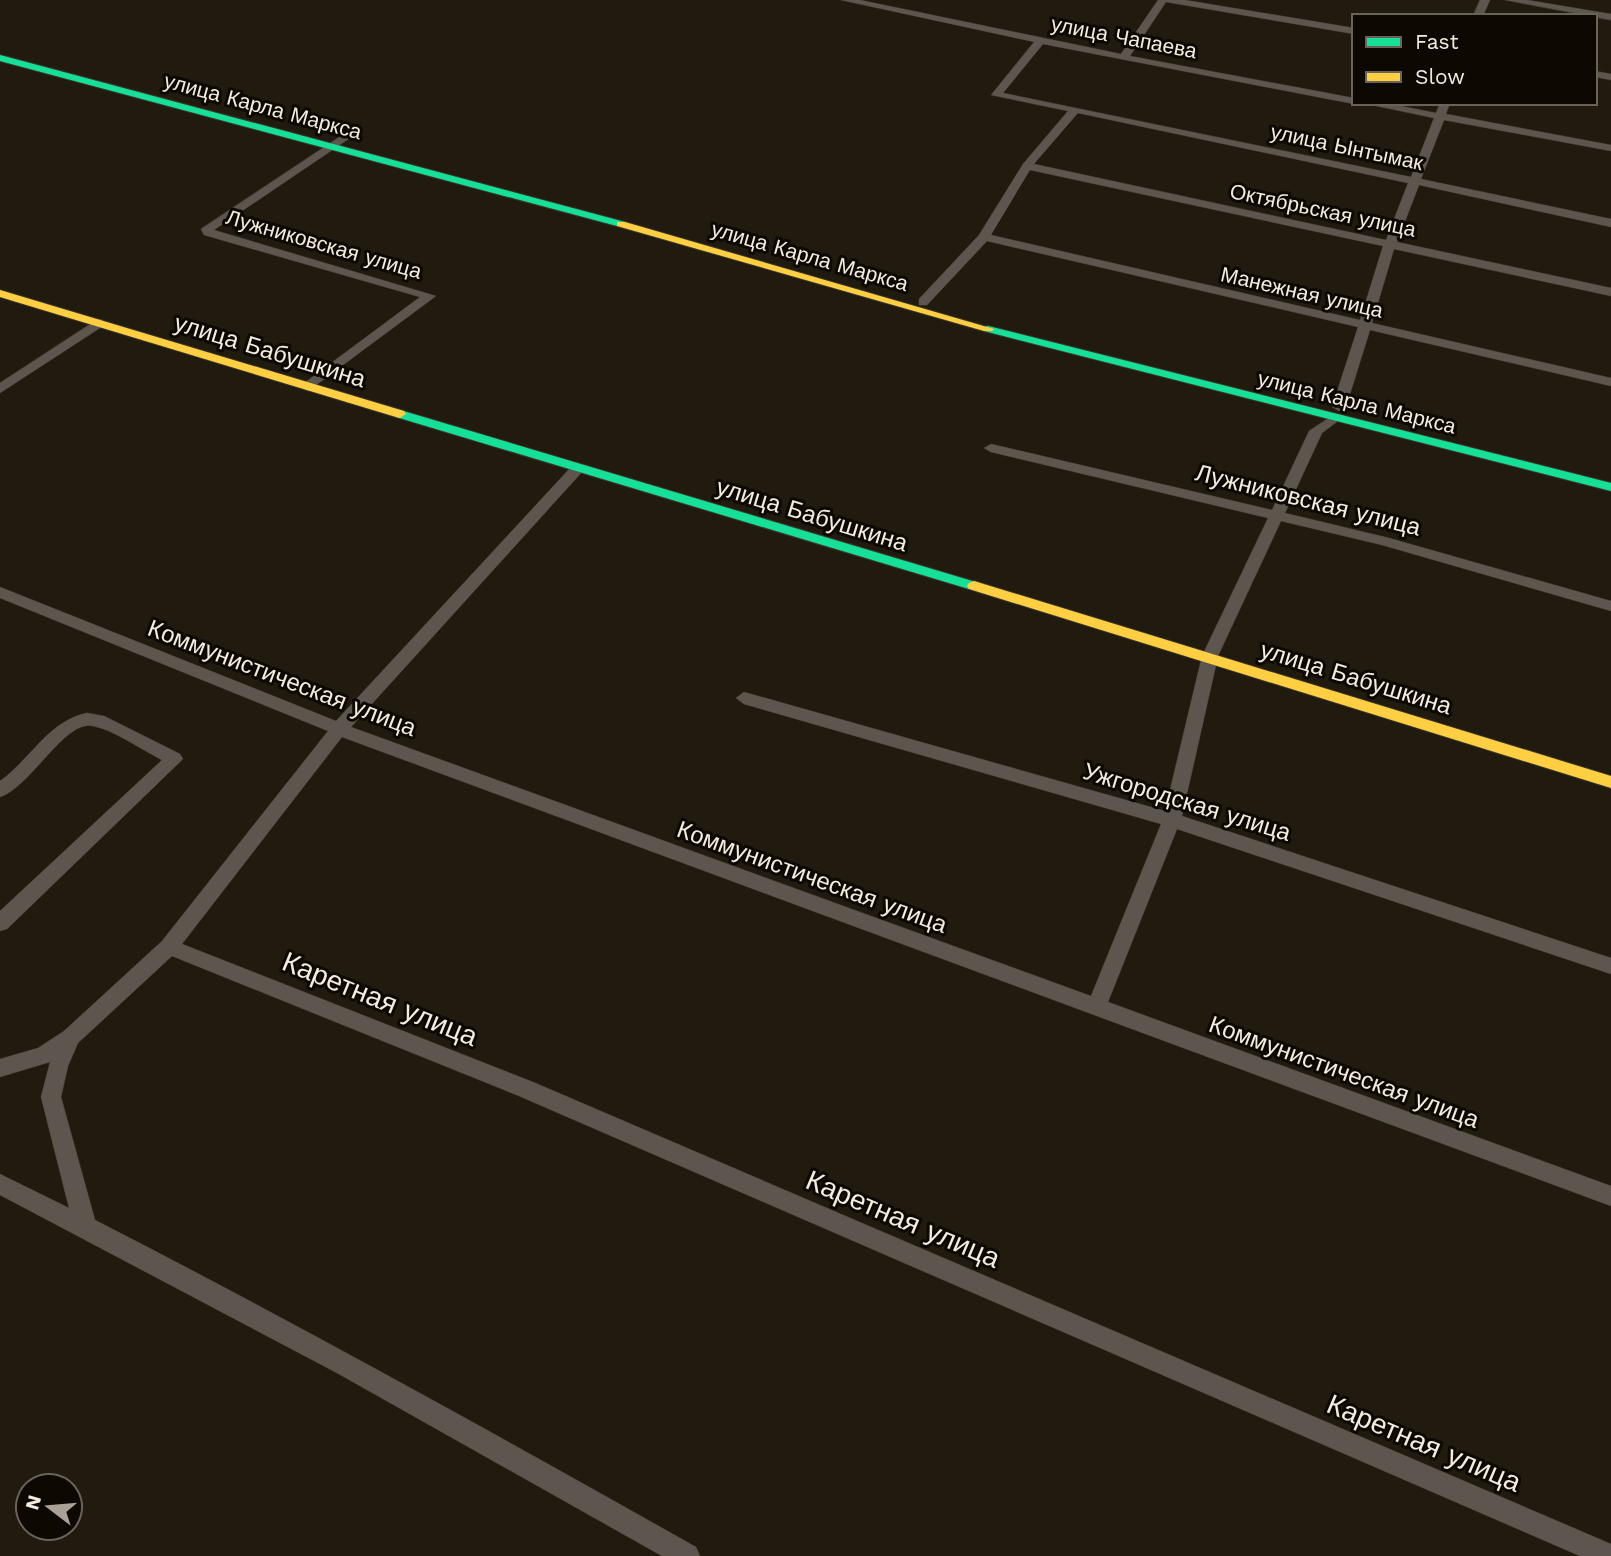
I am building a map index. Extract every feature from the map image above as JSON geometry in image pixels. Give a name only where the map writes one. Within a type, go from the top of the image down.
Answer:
[{"type":"main road","name":"улица Карла Маркса","points":[[0,48],[339,142],[918,310],[1337,413],[1611,475]]},
{"type":"main road","name":"улица Карла Маркса","points":[[0,58],[597,206],[923,302],[1611,487]]},
{"type":"main road","name":"улица Бабушкина","points":[[0,293],[578,469],[1210,656],[1611,782]]},
{"type":"street","name":"улица Чапаева","points":[[846,0],[1124,58],[1352,101]]},
{"type":"street","points":[[1124,58],[1166,0],[1352,31]]},
{"type":"street","points":[[1510,0],[1593,14]]},
{"type":"street","name":"улица Ынтымак","points":[[1041,40],[996,95],[1075,109],[1611,223]]},
{"type":"street","points":[[1377,105],[1611,148]]},
{"type":"street","points":[[1096,1007],[1172,820],[1210,656],[1316,431],[1337,413],[1390,244],[1444,105]]},
{"type":"street","points":[[923,302],[984,237],[1027,166],[1075,109]]},
{"type":"street","name":"Лужниковская улица","points":[[308,387],[430,296],[208,232],[207,229],[339,142]]},
{"type":"street","name":"Октябрьская улица","points":[[1027,166],[1611,292]]},
{"type":"street","name":"Манежная улица","points":[[984,237],[1611,382]]},
{"type":"street","points":[[0,389],[98,323]]},
{"type":"street","name":"Лужниковская улица","points":[[991,448],[1277,513],[1398,544],[1611,606]]},
{"type":"street","points":[[0,1068],[44,1055],[71,1037],[169,947],[339,729],[578,469]]},
{"type":"street","name":"Коммунистическая улица","points":[[0,592],[339,729],[1611,1196]]},
{"type":"street","name":"Ужгородская улица","points":[[744,698],[1172,820],[1611,966]]},
{"type":"street","points":[[0,790],[29,769],[57,734],[85,717],[97,720],[174,758],[0,923]]},
{"type":"street","name":"Каретная улица","points":[[169,947],[526,1089],[1610,1556]]},
{"type":"street","points":[[71,1037],[58,1066],[51,1097],[85,1226]]},
{"type":"street","points":[[0,1184],[85,1226],[440,1415],[687,1556]]},
{"type":"traffic: fast","points":[[0,58],[621,224]]},
{"type":"traffic: fast","points":[[988,329],[1611,487]]},
{"type":"traffic: fast","points":[[400,414],[974,586]]},
{"type":"traffic: slow","points":[[621,224],[988,329]]},
{"type":"traffic: slow","points":[[0,293],[400,414]]},
{"type":"traffic: slow","points":[[974,586],[1611,782]]}]
